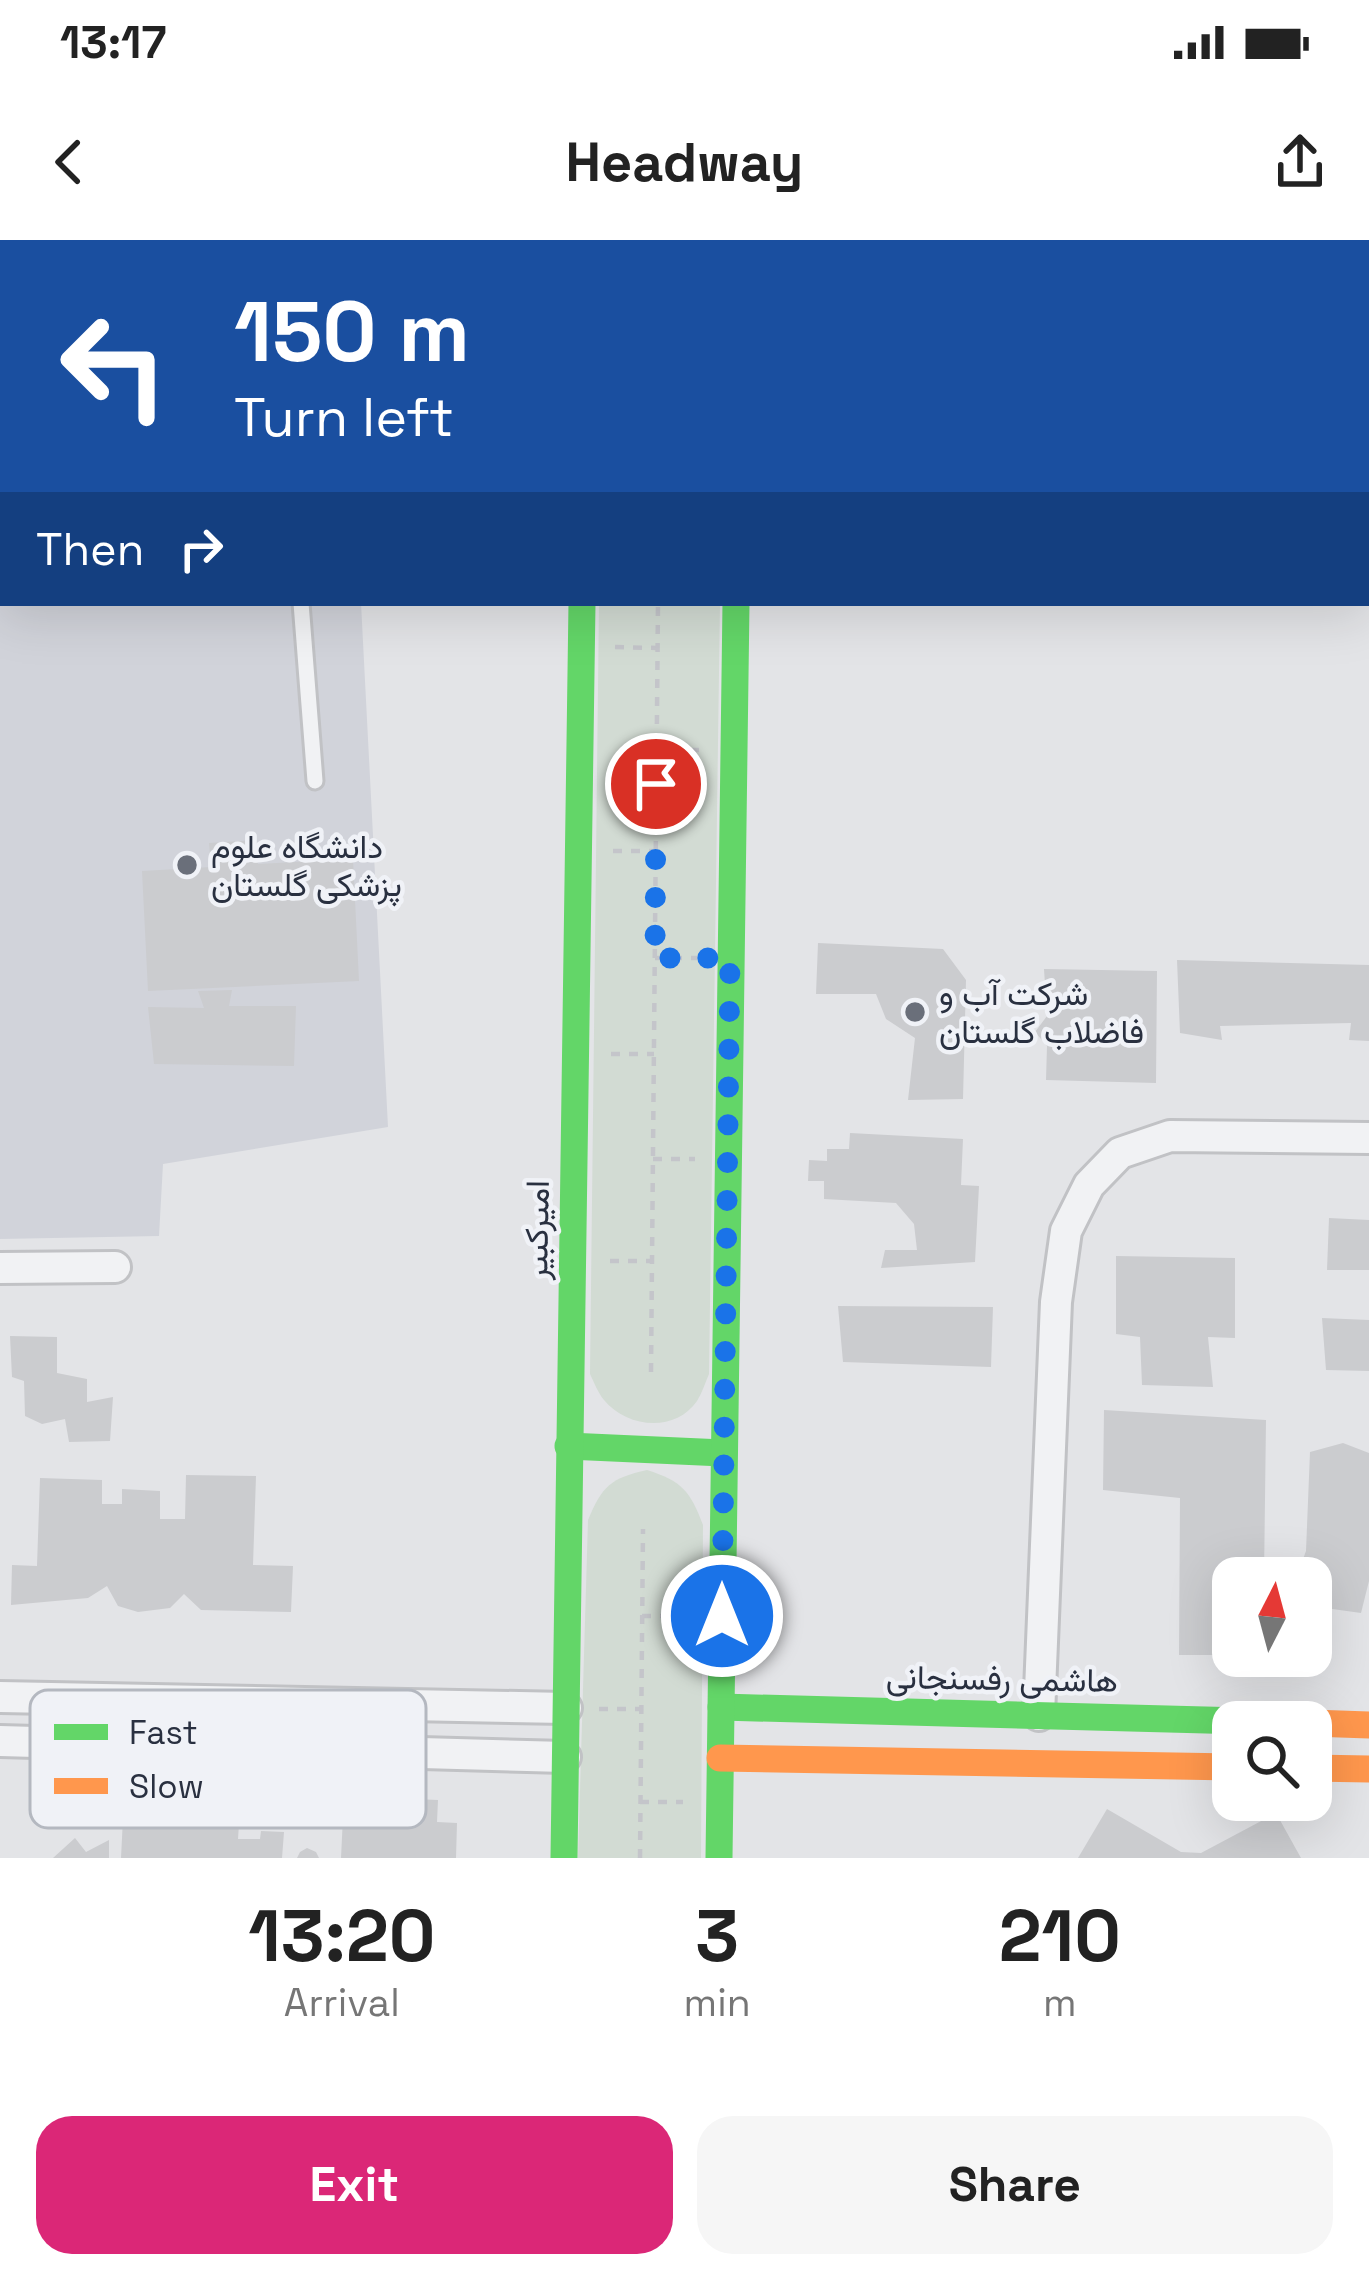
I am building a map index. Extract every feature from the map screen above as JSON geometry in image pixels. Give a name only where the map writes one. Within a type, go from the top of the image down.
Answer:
[{"type":"main road","name":"امیرکبیر","points":[[564,1858],[582,606]]},
{"type":"main road","points":[[719,1858],[736,606]]},
{"type":"main road","points":[[568,1446],[723,1453]]},
{"type":"main road","name":"هاشمی رفسنجانی","points":[[721,1707],[1212,1720]]},
{"type":"main road","points":[[1332,1723],[1369,1724]]},
{"type":"main road","points":[[720,1758],[1212,1767]]},
{"type":"main road","points":[[1332,1768],[1369,1769]]},
{"type":"street","points":[[1039,1715],[1056,1302],[1066,1232],[1088,1185],[1120,1153],[1170,1136],[1369,1138]]},
{"type":"street","points":[[0,1268],[115,1267]]},
{"type":"street","points":[[0,1697],[30,1698]]},
{"type":"street","points":[[426,1705],[566,1708]]},
{"type":"street","points":[[0,1742],[30,1743]]},
{"type":"street","points":[[426,1753],[565,1756]]},
{"type":"lane","points":[[301,606],[315,782]]},
{"type":"path","points":[[651,1372],[658,606]]},
{"type":"path","points":[[656,750],[734,751]]},
{"type":"path","points":[[578,850],[656,851]]},
{"type":"path","points":[[655,958],[730,958]]},
{"type":"path","points":[[575,1054],[654,1054]]},
{"type":"path","points":[[572,1261],[652,1262]]},
{"type":"path","points":[[640,1858],[643,1529]]},
{"type":"path","points":[[642,1616],[722,1616]]},
{"type":"path","points":[[640,1802],[719,1802]]},
{"type":"shaded area","name":"دانشگاه علوم پزشکی گلستان","points":[[0,606],[361,606],[388,1127],[163,1164],[159,1236],[0,1239]]},
{"type":"shaded area","points":[[599,606],[720,606],[709,1374],[688,1411],[651,1423],[614,1409],[590,1374]]},
{"type":"shaded area","points":[[647,1470],[683,1489],[703,1525],[701,1858],[578,1858],[588,1520],[609,1485]]},
{"type":"building","points":[[257,840],[258,864],[353,859],[359,981],[148,991],[142,871],[211,867],[209,843]]},
{"type":"building","points":[[818,943],[943,949],[966,980],[963,1099],[908,1100],[915,1038],[886,1019],[876,994],[816,994]]},
{"type":"building","points":[[1177,960],[1369,965],[1369,1041],[1349,1040],[1351,1023],[1220,1026],[1222,1040],[1180,1033]]},
{"type":"building","points":[[1044,969],[1157,971],[1156,1083],[1046,1080],[1047,1046],[1035,1032],[1047,1016]]},
{"type":"building","points":[[232,990],[229,1006],[296,1006],[294,1066],[154,1064],[148,1007],[204,1008],[198,991]]},
{"type":"building","points":[[850,1133],[963,1139],[961,1185],[979,1186],[975,1262],[881,1268],[885,1250],[917,1250],[914,1224],[896,1203],[824,1199],[824,1181],[808,1181],[809,1160],[827,1161],[827,1149],[849,1149]]},
{"type":"building","points":[[1329,1218],[1369,1220],[1369,1270],[1327,1270]]},
{"type":"building","points":[[1116,1256],[1235,1258],[1235,1338],[1208,1337],[1213,1387],[1142,1385],[1140,1337],[1116,1334]]},
{"type":"building","points":[[838,1306],[993,1307],[991,1367],[843,1362]]},
{"type":"building","points":[[1322,1318],[1369,1320],[1369,1371],[1326,1370]]},
{"type":"building","points":[[10,1336],[57,1337],[57,1373],[87,1379],[87,1402],[113,1397],[110,1441],[69,1442],[65,1419],[42,1424],[25,1416],[24,1381],[12,1377]]},
{"type":"building","points":[[1104,1410],[1266,1420],[1264,1557],[1212,1557],[1212,1655],[1179,1655],[1180,1498],[1103,1490]]},
{"type":"building","points":[[1343,1443],[1369,1453],[1369,1581],[1361,1613],[1332,1609],[1332,1557],[1304,1557],[1310,1452]]},
{"type":"building","points":[[186,1475],[256,1476],[253,1565],[293,1566],[291,1612],[201,1610],[184,1594],[170,1608],[138,1612],[118,1606],[107,1586],[88,1598],[11,1605],[12,1565],[37,1566],[40,1478],[102,1480],[102,1504],[122,1504],[122,1489],[160,1491],[160,1519],[185,1519]]},
{"type":"building","points":[[426,1799],[438,1800],[437,1822],[457,1823],[456,1858],[341,1858],[342,1828],[426,1828]]},
{"type":"building","points":[[1107,1809],[1181,1852],[1201,1853],[1261,1821],[1280,1821],[1301,1858],[1078,1858]]},
{"type":"building","points":[[122,1828],[239,1828],[238,1839],[260,1839],[261,1831],[284,1832],[282,1858],[121,1858]]},
{"type":"building","points":[[75,1838],[86,1852],[109,1840],[109,1858],[53,1858]]},
{"type":"building","points":[[307,1848],[316,1852],[319,1858],[297,1858]]},
{"type":"traffic: fast","points":[[564,1858],[582,606]]},
{"type":"traffic: fast","points":[[719,1858],[736,606]]},
{"type":"traffic: fast","points":[[568,1446],[723,1453]]},
{"type":"traffic: fast","points":[[721,1707],[1212,1720]]},
{"type":"traffic: slow","points":[[1332,1724],[1369,1725]]},
{"type":"traffic: slow","points":[[720,1758],[1212,1767]]},
{"type":"traffic: slow","points":[[1332,1768],[1369,1769]]},
{"type":"place","name":"دانشگاه علوم پزشکی گلستان","points":[[187,865]]},
{"type":"place","name":"شرکت آب و فاضلاب گلستان","points":[[915,1012]]},
{"type":"route","points":[[656,784],[655,958],[730,958],[722,1616]]}]
